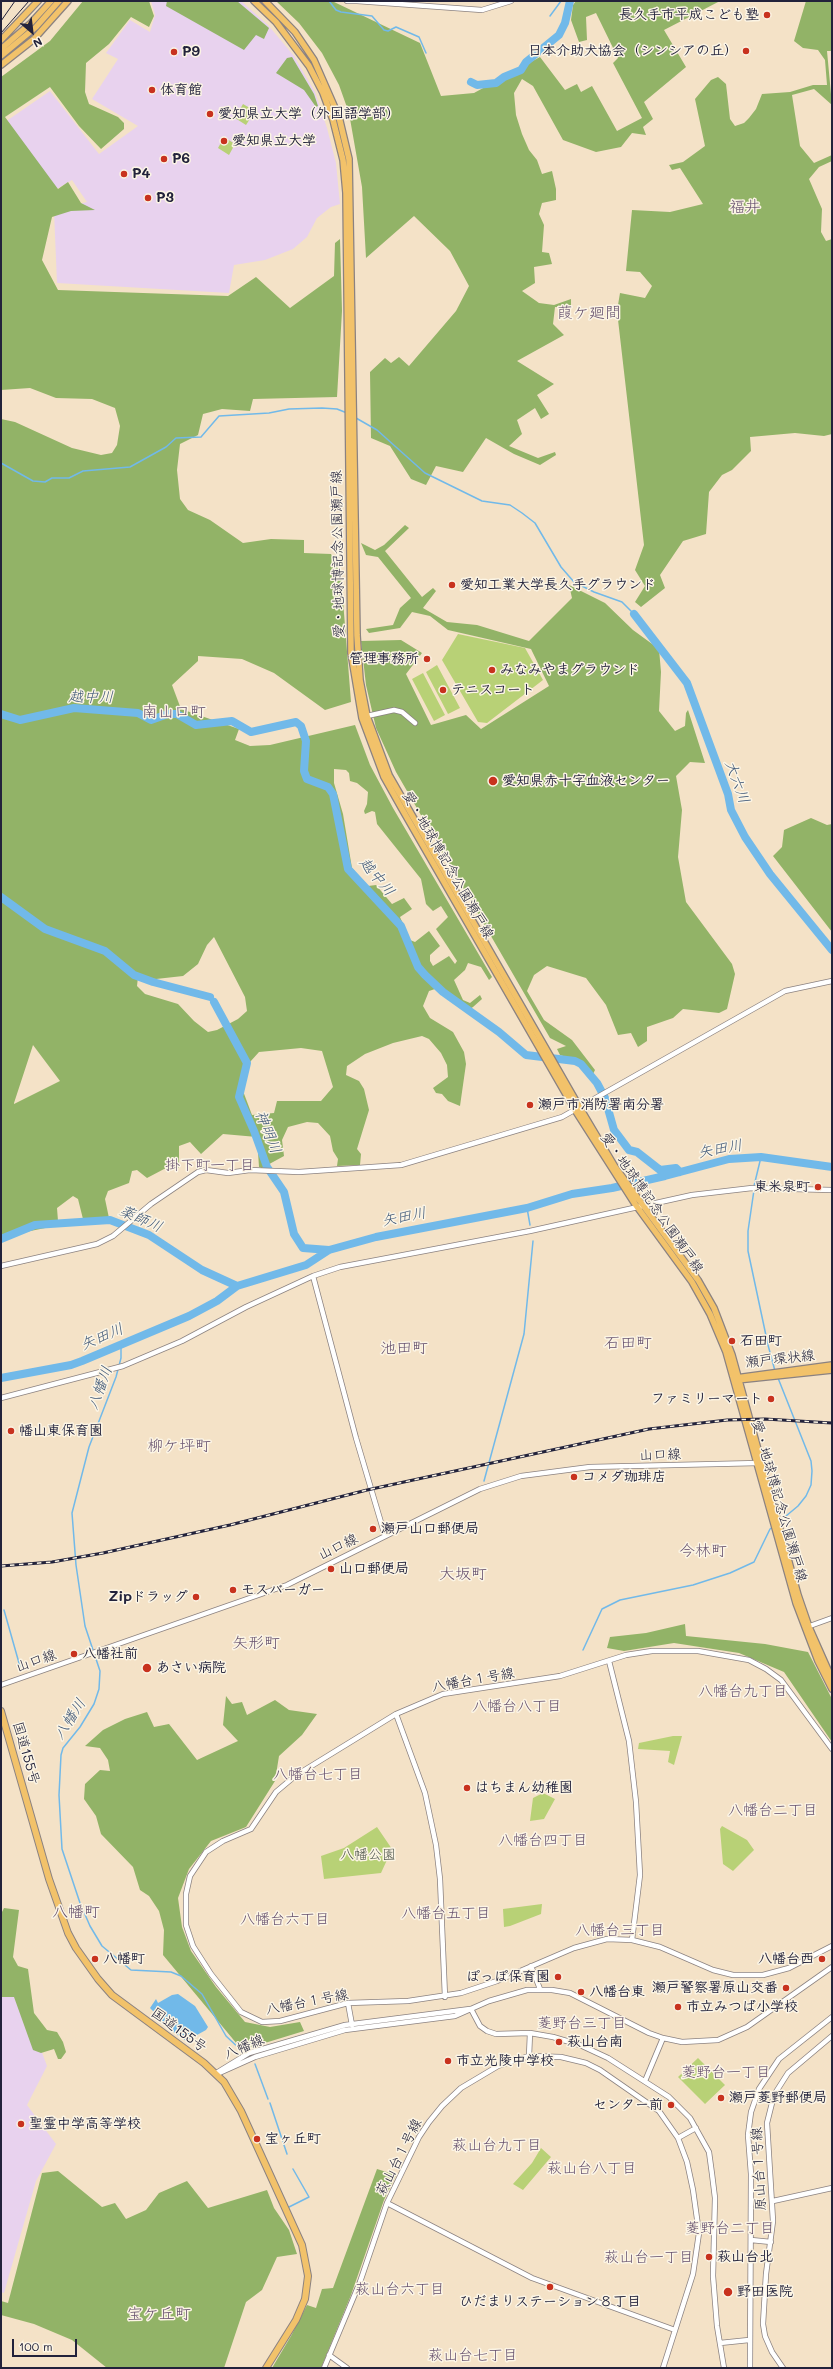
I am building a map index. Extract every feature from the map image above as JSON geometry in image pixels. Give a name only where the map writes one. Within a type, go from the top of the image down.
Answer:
[{"type":"highway","name":"国道155号","points":[[1,1711],[53,1891],[68,1933],[76,1948],[98,1979],[112,1995],[217,2074],[231,2092],[302,2245],[307,2267],[307,2284],[301,2311],[266,2368]]},
{"type":"main road","points":[[1,40],[38,1]]},
{"type":"main road","points":[[1,49],[31,23],[51,1]]},
{"type":"main road","points":[[1,56],[31,31],[59,1]]},
{"type":"main road","points":[[1,65],[34,39],[68,1]]},
{"type":"main road","name":"愛・地球博記念公園瀬戸線","points":[[254,1],[276,22],[302,54],[323,93],[333,120],[343,160],[346,193],[351,653],[362,718],[384,777],[540,1047],[613,1168],[638,1205],[704,1292],[728,1341],[758,1463],[807,1627],[832,1689]]},
{"type":"main road","name":"愛・地球博記念公園瀬戸線","points":[[265,1],[295,32],[314,60],[328,89],[344,138],[349,160],[351,193],[358,635],[360,680],[367,716],[389,775],[557,1065],[578,1109]]},
{"type":"main road","name":"瀬戸環状線","points":[[737,1378],[832,1365]]},
{"type":"main road","name":"瀬戸環状線","points":[[737,1378],[832,1370]]},
{"type":"main road","name":"愛・地球博記念公園瀬戸線","points":[[807,1627],[832,1679]]},
{"type":"street","points":[[347,1],[482,10],[510,1]]},
{"type":"street","points":[[367,716],[394,710],[402,712],[415,723]]},
{"type":"street","points":[[1,1266],[97,1244],[113,1236],[151,1204],[198,1172],[206,1170],[228,1173],[250,1170],[299,1172],[401,1165],[552,1120],[578,1109],[607,1091],[785,991],[832,981]]},
{"type":"street","points":[[1,1398],[121,1367],[182,1341],[246,1307],[313,1276],[340,1267],[530,1231],[638,1205],[692,1195],[754,1188],[832,1190]]},
{"type":"street","points":[[313,1276],[356,1438],[385,1536]]},
{"type":"street","name":"山口線","points":[[1,1685],[287,1585],[480,1489],[533,1473],[590,1467],[758,1463]]},
{"type":"street","points":[[807,1627],[832,1618]]},
{"type":"street","name":"八幡台１号線","points":[[832,1749],[781,1680],[766,1669],[749,1660],[698,1651],[674,1650],[626,1655],[548,1679],[444,1694],[396,1714],[284,1783],[270,1800],[251,1829],[213,1846],[201,1858],[190,1876],[186,1894],[186,1925],[193,1946],[211,1974],[241,2012],[262,2022],[280,2021],[348,2004],[445,1997],[482,1987],[593,1941],[632,1940],[660,1947],[713,1970],[733,1975],[763,1975],[790,1968],[832,1946]]},
{"type":"street","points":[[609,1661],[629,1741],[636,1802],[640,1875],[632,1940]]},
{"type":"street","points":[[396,1714],[425,1793],[436,1845],[440,1879],[445,1997]]},
{"type":"street","points":[[531,1966],[540,1989]]},
{"type":"street","name":"八幡線","points":[[217,2074],[223,2068],[249,2053],[352,2026],[470,2009],[512,1993],[540,1989],[570,1993],[649,2033],[663,2038],[682,2042],[718,2040],[747,2027],[832,1967]]},
{"type":"street","points":[[348,2004],[352,2026]]},
{"type":"street","points":[[470,2009],[480,2026],[487,2031],[496,2034],[530,2033],[554,2036],[580,2045],[645,2081],[676,2102],[696,2128],[709,2152],[715,2198],[713,2276],[724,2368]]},
{"type":"street","points":[[750,2368],[749,2340],[751,2240],[748,2135],[751,2112],[759,2089],[779,2059],[832,2017]]},
{"type":"street","points":[[529,2056],[530,2033]]},
{"type":"street","name":"原山台１号線","points":[[783,2368],[772,2352],[764,2330],[766,2274],[771,2242],[773,2201],[766,2139],[767,2123],[772,2103],[788,2073],[832,2036]]},
{"type":"street","points":[[645,2081],[663,2038]]},
{"type":"street","name":"萩山台１号線","points":[[324,2368],[360,2282],[387,2203],[419,2137],[442,2106],[461,2088],[490,2070],[529,2056],[561,2057],[586,2063],[600,2070],[659,2111],[678,2138],[687,2162],[693,2190],[699,2234],[693,2274],[663,2368]]},
{"type":"street","points":[[678,2138],[696,2128]]},
{"type":"street","points":[[773,2201],[832,2188]]},
{"type":"street","points":[[387,2203],[532,2278],[675,2330]]},
{"type":"street","points":[[751,2240],[771,2242]]},
{"type":"street","points":[[720,2343],[749,2340]]},
{"type":"street","points":[[329,2355],[347,2368]]},
{"type":"shaded area","name":"愛知県立大学","points":[[151,1],[241,1],[268,25],[294,56],[315,92],[327,128],[336,163],[340,204],[331,207],[317,218],[307,237],[293,249],[265,260],[234,265],[229,293],[57,283],[54,211],[87,202],[72,180],[55,190],[5,122],[50,91],[99,154],[138,126],[92,99],[118,59],[106,53],[130,20],[150,32],[155,15]]},
{"type":"shaded area","name":"聖霊中学高等学校","points":[[10,1966],[47,2066],[27,2105],[56,2144],[36,2181],[4,2293],[1,2292],[1,1968]]},
{"type":"green space","points":[[83,1],[149,1],[154,16],[149,27],[131,17],[109,44],[86,63],[85,92],[89,104],[118,117],[124,123],[124,129],[101,149],[79,126],[50,87],[5,117],[58,189],[68,182],[81,203],[95,210],[71,211],[52,217],[42,260],[58,290],[228,296],[256,277],[290,308],[334,276],[335,243],[340,239],[342,311],[337,397],[253,399],[250,411],[222,409],[203,414],[198,435],[180,444],[177,470],[180,499],[188,510],[210,520],[243,543],[271,539],[304,540],[304,553],[331,554],[341,575],[351,702],[325,710],[274,673],[242,659],[198,656],[198,661],[172,685],[181,709],[239,729],[235,740],[250,746],[270,745],[355,725],[370,765],[393,808],[492,977],[489,980],[481,967],[468,963],[465,970],[454,980],[463,1000],[470,1003],[480,995],[482,999],[470,1009],[441,987],[429,991],[423,1006],[430,1018],[453,1032],[464,1052],[466,1064],[460,1106],[448,1101],[442,1094],[436,1093],[433,1088],[448,1077],[447,1065],[441,1053],[429,1039],[422,1036],[393,1043],[365,1054],[347,1066],[346,1075],[359,1081],[364,1089],[369,1110],[357,1149],[361,1154],[360,1165],[337,1166],[338,1159],[333,1151],[330,1136],[318,1123],[307,1122],[288,1127],[282,1140],[284,1156],[262,1168],[259,1167],[257,1137],[223,1134],[201,1154],[190,1142],[179,1146],[179,1168],[166,1168],[147,1178],[137,1170],[132,1171],[129,1183],[108,1191],[105,1199],[109,1218],[84,1223],[78,1199],[73,1196],[57,1208],[58,1221],[50,1227],[1,1237],[1,419],[15,422],[72,448],[101,455],[112,453],[117,445],[120,426],[115,408],[92,399],[56,398],[30,388],[1,390],[1,77],[50,41]],"holes":[[[334,769],[346,770],[349,773],[350,781],[357,783],[368,792],[367,804],[364,811],[365,814],[372,811],[375,812],[377,824],[421,879],[426,904],[433,911],[441,906],[448,917],[436,929],[457,961],[455,964],[449,956],[433,966],[430,961],[430,955],[440,946],[429,931],[415,942],[410,940],[400,917],[412,909],[404,898],[392,904],[376,885],[368,886],[352,868],[343,814],[334,783]],[[214,937],[245,997],[247,1011],[238,1019],[217,1030],[208,1032],[194,1021],[178,1004],[145,994],[137,986],[138,977],[156,979],[183,976],[198,964],[207,945]],[[33,1045],[60,1081],[14,1103]],[[301,1048],[322,1051],[333,1087],[321,1101],[277,1101],[274,1113],[252,1115],[243,1091],[250,1062],[259,1052]]]},
{"type":"green space","points":[[167,1],[237,1],[269,28],[264,39],[256,35],[244,50],[166,6]]},
{"type":"green space","points":[[276,1],[332,1],[420,43],[441,96],[474,93],[540,57],[565,90],[577,84],[581,92],[592,86],[617,131],[642,118],[613,63],[618,58],[596,13],[586,17],[587,40],[579,42],[571,20],[573,5],[576,1],[720,1],[664,30],[686,67],[644,102],[653,119],[643,127],[646,135],[632,133],[621,147],[596,152],[563,140],[533,86],[522,79],[514,93],[516,115],[529,150],[537,160],[542,174],[552,171],[556,189],[556,200],[542,203],[539,214],[544,225],[542,252],[549,253],[552,264],[534,267],[535,283],[522,291],[539,303],[554,305],[571,299],[571,308],[555,307],[553,324],[564,335],[517,361],[554,384],[537,395],[549,414],[541,419],[535,408],[517,420],[522,434],[509,446],[538,458],[555,452],[556,455],[540,465],[514,454],[486,438],[463,472],[436,466],[426,485],[411,479],[390,446],[371,438],[370,372],[385,358],[391,363],[399,357],[409,366],[456,311],[469,286],[450,251],[414,216],[366,258],[362,187],[349,113],[339,85],[322,53],[299,23]]},
{"type":"green space","points":[[806,1],[832,1],[832,51],[827,51],[832,105],[814,89],[792,95],[800,146],[814,163],[832,155],[832,161],[819,167],[809,179],[822,209],[821,232],[826,241],[832,239],[832,434],[824,436],[795,433],[750,437],[751,451],[732,470],[722,475],[709,492],[706,534],[683,541],[660,575],[665,588],[641,607],[635,602],[645,586],[635,570],[644,545],[617,311],[620,293],[645,298],[652,286],[640,272],[626,271],[632,210],[670,212],[703,204],[680,168],[672,170],[669,165],[683,162],[705,146],[695,99],[711,80],[718,77],[726,84],[730,119],[735,126],[744,123],[749,118],[756,109],[762,94],[790,92],[813,85],[827,85],[825,60],[818,50],[803,48],[794,41]]},
{"type":"green space","points":[[292,57],[314,94],[318,106],[316,107],[304,90],[276,73],[287,58]]},
{"type":"green space","points":[[243,104],[255,111],[246,125],[235,118]]},
{"type":"green space","points":[[224,137],[235,144],[229,155],[218,148]]},
{"type":"green space","points":[[405,525],[409,528],[385,551],[422,597],[433,588],[436,591],[423,608],[447,622],[477,625],[529,641],[572,598],[569,585],[605,603],[633,630],[659,649],[661,672],[659,711],[675,731],[685,726],[686,713],[688,710],[705,763],[690,762],[676,776],[682,810],[678,857],[686,902],[732,964],[735,974],[727,1009],[719,1013],[683,1009],[673,1018],[647,1027],[647,1041],[638,1047],[631,1033],[618,1035],[606,1005],[586,978],[547,966],[534,975],[527,991],[544,1020],[572,1040],[595,1070],[593,1074],[582,1062],[560,1055],[557,1049],[566,1046],[550,1038],[396,772],[376,728],[366,685],[361,641],[401,640],[422,653],[406,674],[431,725],[466,715],[481,729],[549,686],[531,649],[448,630],[430,616],[412,612],[400,628],[369,633],[366,629],[393,625],[400,608],[411,598],[378,557],[366,555],[361,543],[375,550],[384,545]]},
{"type":"green space","name":"みなみやまグラウンド","points":[[458,634],[525,648],[543,680],[487,723],[478,722],[442,660]]},
{"type":"green space","name":"テニスコート","points":[[437,665],[460,708],[448,714],[426,672]]},
{"type":"green space","points":[[423,673],[445,715],[434,721],[412,679]]},
{"type":"green space","points":[[811,818],[827,825],[832,824],[832,932],[773,856],[782,847],[784,830]]},
{"type":"green space","points":[[685,1624],[686,1636],[765,1644],[808,1652],[832,1699],[832,1742],[784,1672],[739,1653],[674,1643],[624,1651],[607,1648],[610,1637],[646,1633]]},
{"type":"green space","points":[[226,1696],[232,1704],[242,1702],[247,1715],[275,1700],[289,1710],[317,1714],[302,1735],[279,1756],[275,1781],[246,1827],[211,1841],[189,1869],[178,1898],[182,1927],[191,1951],[216,1987],[245,2022],[270,2027],[300,2022],[304,2031],[242,2050],[163,1955],[164,1930],[159,1911],[149,1896],[140,1890],[133,1867],[101,1834],[96,1816],[84,1799],[85,1784],[100,1770],[110,1771],[108,1760],[100,1748],[85,1746],[103,1730],[125,1719],[147,1712],[154,1727],[169,1724],[197,1760],[238,1741],[223,1725]]},
{"type":"green space","points":[[673,1736],[682,1736],[674,1765],[668,1762],[670,1751],[638,1749],[639,1743]]},
{"type":"green space","points":[[543,1793],[555,1799],[544,1819],[530,1821],[533,1798]]},
{"type":"green space","points":[[722,1826],[747,1840],[754,1850],[733,1871],[723,1864],[720,1829]]},
{"type":"green space","name":"八幡公園","points":[[377,1827],[392,1849],[381,1873],[324,1879],[321,1856],[344,1848]]},
{"type":"green space","points":[[542,1904],[541,1914],[504,1927],[503,1909]]},
{"type":"green space","points":[[4,1908],[19,1910],[13,1957],[18,1966],[28,1969],[34,2013],[47,2030],[57,2032],[63,2042],[66,2052],[61,2059],[58,2059],[54,2049],[41,2053],[33,2050],[14,1997],[1,1997],[1,1914]]},
{"type":"green space","points":[[698,2058],[725,2085],[705,2104],[678,2077]]},
{"type":"green space","points":[[541,2148],[551,2157],[523,2190],[513,2184],[532,2163]]},
{"type":"green space","points":[[377,2169],[396,2175],[384,2200],[351,2295],[321,2368],[272,2368],[307,2305],[316,2308],[322,2289],[333,2288]]},
{"type":"green space","points":[[58,2171],[102,2207],[115,2203],[126,2219],[146,2210],[159,2193],[187,2181],[208,2208],[267,2190],[274,2208],[289,2230],[297,2254],[277,2257],[262,2290],[246,2302],[224,2368],[107,2368],[72,2340],[34,2324],[1,2315],[1,2301],[8,2303],[42,2173]]},
{"type":"water","points":[[178,1994],[195,2006],[208,2027],[206,2030],[186,2041],[161,2023],[156,2014],[150,2008],[156,1999],[158,2003],[172,1995]]},
{"type":"waterway","points":[[329,1],[336,10],[341,12],[372,16],[384,30],[388,31],[396,27],[419,37],[426,53]]},
{"type":"waterway","points":[[550,16],[561,1]]},
{"type":"waterway","name":"神明川","points":[[471,82],[477,85],[496,83],[504,77],[521,70],[526,62],[559,35],[565,23],[570,1]]},
{"type":"waterway","points":[[1,463],[33,481],[45,482],[52,478],[69,478],[83,471],[130,467],[166,447],[176,438],[201,437],[219,416],[269,413],[289,409],[322,408],[337,409],[347,413]]},
{"type":"waterway","points":[[356,418],[377,430],[425,473],[482,501],[510,505],[522,513],[535,523],[561,567],[574,582],[594,592],[622,602],[634,614]]},
{"type":"waterway","name":"大六川","points":[[634,614],[687,683],[728,794],[731,810],[745,837],[770,874],[832,950]]},
{"type":"waterway","name":"越中川","points":[[1,714],[20,720],[74,708],[138,713],[151,720],[168,714],[177,714],[196,725],[232,721],[251,732],[296,722],[301,726],[306,741],[304,771],[307,779],[328,787],[333,794],[348,869],[401,926],[418,967],[443,992],[499,1032],[526,1055],[575,1061],[581,1064],[597,1083],[605,1098],[614,1130],[629,1150],[637,1152],[660,1170],[676,1168],[680,1172]]},
{"type":"waterway","name":"神明川","points":[[1,897],[45,929],[105,951],[134,975],[153,982],[210,997]]},
{"type":"waterway","name":"神明川","points":[[210,997],[214,1002]]},
{"type":"waterway","name":"神明川","points":[[214,1002],[247,1063],[239,1097],[254,1131],[267,1167],[284,1192],[294,1234],[303,1248],[329,1250]]},
{"type":"waterway","points":[[754,1186],[761,1157]]},
{"type":"waterway","name":"矢田川","points":[[1,1378],[71,1365],[82,1361],[189,1316],[217,1301],[237,1286],[306,1265],[329,1250],[376,1237],[527,1208],[572,1194],[612,1188],[729,1159],[761,1157],[832,1167]]},
{"type":"waterway","points":[[754,1190],[748,1231],[748,1251],[775,1371]]},
{"type":"waterway","points":[[527,1208],[530,1225]]},
{"type":"waterway","name":"薬師川","points":[[1,1239],[35,1225],[110,1220],[149,1235],[202,1270],[237,1286]]},
{"type":"waterway","points":[[484,1481],[524,1334],[533,1241]]},
{"type":"waterway","name":"八幡川","points":[[119,1346],[121,1347],[121,1358],[116,1377],[89,1447],[72,1513],[76,1565],[85,1626],[100,1671],[99,1689],[94,1704],[80,1727],[63,1748],[61,1755],[59,1795],[62,1849],[80,1903],[90,1926],[102,1946],[131,1970],[171,1972],[181,1976],[202,1994],[226,2036],[242,2051]]},
{"type":"waterway","points":[[778,1378],[811,1461],[812,1471],[811,1485],[806,1496],[798,1506],[780,1521]]},
{"type":"waterway","points":[[583,1650],[602,1609],[620,1600],[693,1585],[730,1573],[754,1562],[770,1529],[774,1526]]},
{"type":"waterway","points":[[4,1610],[21,1670]]},
{"type":"waterway","name":"八幡川","points":[[255,2064],[268,2099]]},
{"type":"waterway","name":"八幡川","points":[[270,2103],[287,2154]]},
{"type":"waterway","name":"八幡川","points":[[289,2207],[309,2197],[293,2169]]},
{"type":"tram line","points":[[1,21],[15,1]]},
{"type":"tram line","points":[[1,33],[29,1]]},
{"type":"railway","points":[[1,1566],[52,1562],[103,1553],[230,1525],[367,1490],[649,1429],[727,1420],[765,1419],[832,1423]]},
{"type":"place","name":"長久手市平成こども塾","points":[[767,15]]},
{"type":"place","name":"日本介助犬協会（シンシアの丘）","points":[[746,51]]},
{"type":"place","name":"P9","points":[[174,52]]},
{"type":"place","name":"体育館","points":[[152,90]]},
{"type":"place","name":"愛知県立大学（外国語学部）","points":[[210,114]]},
{"type":"place","name":"愛知県立大学","points":[[224,141]]},
{"type":"place","name":"P6","points":[[164,159]]},
{"type":"place","name":"P4","points":[[124,174]]},
{"type":"place","name":"P3","points":[[148,198]]},
{"type":"place","name":"愛知工業大学長久手グラウンド","points":[[452,585]]},
{"type":"place","name":"管理事務所","points":[[427,659]]},
{"type":"place","name":"みなみやまグラウンド","points":[[492,670]]},
{"type":"place","name":"テニスコート","points":[[443,690]]},
{"type":"place","name":"愛知県赤十字血液センター","points":[[493,781]]},
{"type":"place","name":"瀬戸市消防署南分署","points":[[530,1105]]},
{"type":"place","name":"東米泉町","points":[[818,1187]]},
{"type":"place","name":"石田町","points":[[732,1341]]},
{"type":"place","name":"ファミリーマート","points":[[771,1399]]},
{"type":"place","name":"幡山東保育園","points":[[11,1431]]},
{"type":"place","name":"コメダ珈琲店","points":[[574,1477]]},
{"type":"place","name":"瀬戸山口郵便局","points":[[373,1529]]},
{"type":"place","name":"山口郵便局","points":[[331,1569]]},
{"type":"place","name":"モスバーガー","points":[[233,1590]]},
{"type":"place","name":"Zipドラッグ","points":[[196,1597]]},
{"type":"place","name":"八幡社前","points":[[74,1654]]},
{"type":"place","name":"あさい病院","points":[[147,1668]]},
{"type":"place","name":"はちまん幼稚園","points":[[467,1788]]},
{"type":"place","name":"八幡町","points":[[95,1959]]},
{"type":"place","name":"八幡台西","points":[[822,1959]]},
{"type":"place","name":"ぽっぽ保育園","points":[[558,1977]]},
{"type":"place","name":"瀬戸警察署原山交番","points":[[786,1988]]},
{"type":"place","name":"八幡台東","points":[[581,1992]]},
{"type":"place","name":"市立みつば小学校","points":[[678,2007]]},
{"type":"place","name":"萩山台南","points":[[559,2042]]},
{"type":"place","name":"市立光陵中学校","points":[[448,2061]]},
{"type":"place","name":"瀬戸菱野郵便局","points":[[721,2098]]},
{"type":"place","name":"センター前","points":[[671,2105]]},
{"type":"place","name":"聖霊中学高等学校","points":[[21,2124]]},
{"type":"place","name":"宝ヶ丘町","points":[[257,2139]]},
{"type":"place","name":"萩山台北","points":[[709,2257]]},
{"type":"place","name":"ひだまりステーション８丁目","points":[[550,2287]]},
{"type":"place","name":"野田医院","points":[[728,2292]]},
{"type":"district","name":"福井","points":[[745,207]]},
{"type":"district","name":"葭ケ廻間","points":[[589,313]]},
{"type":"district","name":"南山口町","points":[[174,712]]},
{"type":"district","name":"掛下町一丁目","points":[[210,1165]]},
{"type":"district","name":"石田町","points":[[628,1343]]},
{"type":"district","name":"池田町","points":[[404,1348]]},
{"type":"district","name":"柳ケ坪町","points":[[179,1446]]},
{"type":"district","name":"今林町","points":[[703,1551]]},
{"type":"district","name":"大坂町","points":[[463,1574]]},
{"type":"district","name":"矢形町","points":[[256,1643]]},
{"type":"district","name":"八幡台九丁目","points":[[743,1691]]},
{"type":"district","name":"八幡台八丁目","points":[[517,1706]]},
{"type":"district","name":"八幡台七丁目","points":[[318,1774]]},
{"type":"district","name":"八幡台二丁目","points":[[773,1810]]},
{"type":"district","name":"八幡台四丁目","points":[[543,1840]]},
{"type":"district","name":"八幡町","points":[[76,1912]]},
{"type":"district","name":"八幡台五丁目","points":[[446,1913]]},
{"type":"district","name":"八幡台六丁目","points":[[285,1919]]},
{"type":"district","name":"八幡台三丁目","points":[[620,1930]]},
{"type":"district","name":"菱野台三丁目","points":[[582,2023]]},
{"type":"district","name":"菱野台一丁目","points":[[726,2072]]},
{"type":"district","name":"萩山台九丁目","points":[[497,2145]]},
{"type":"district","name":"萩山台八丁目","points":[[592,2168]]},
{"type":"district","name":"菱野台二丁目","points":[[730,2228]]},
{"type":"district","name":"萩山台一丁目","points":[[649,2257]]},
{"type":"district","name":"萩山台六丁目","points":[[400,2289]]},
{"type":"district","name":"宝ケ丘町","points":[[159,2314]]},
{"type":"district","name":"萩山台七丁目","points":[[473,2355]]}]
